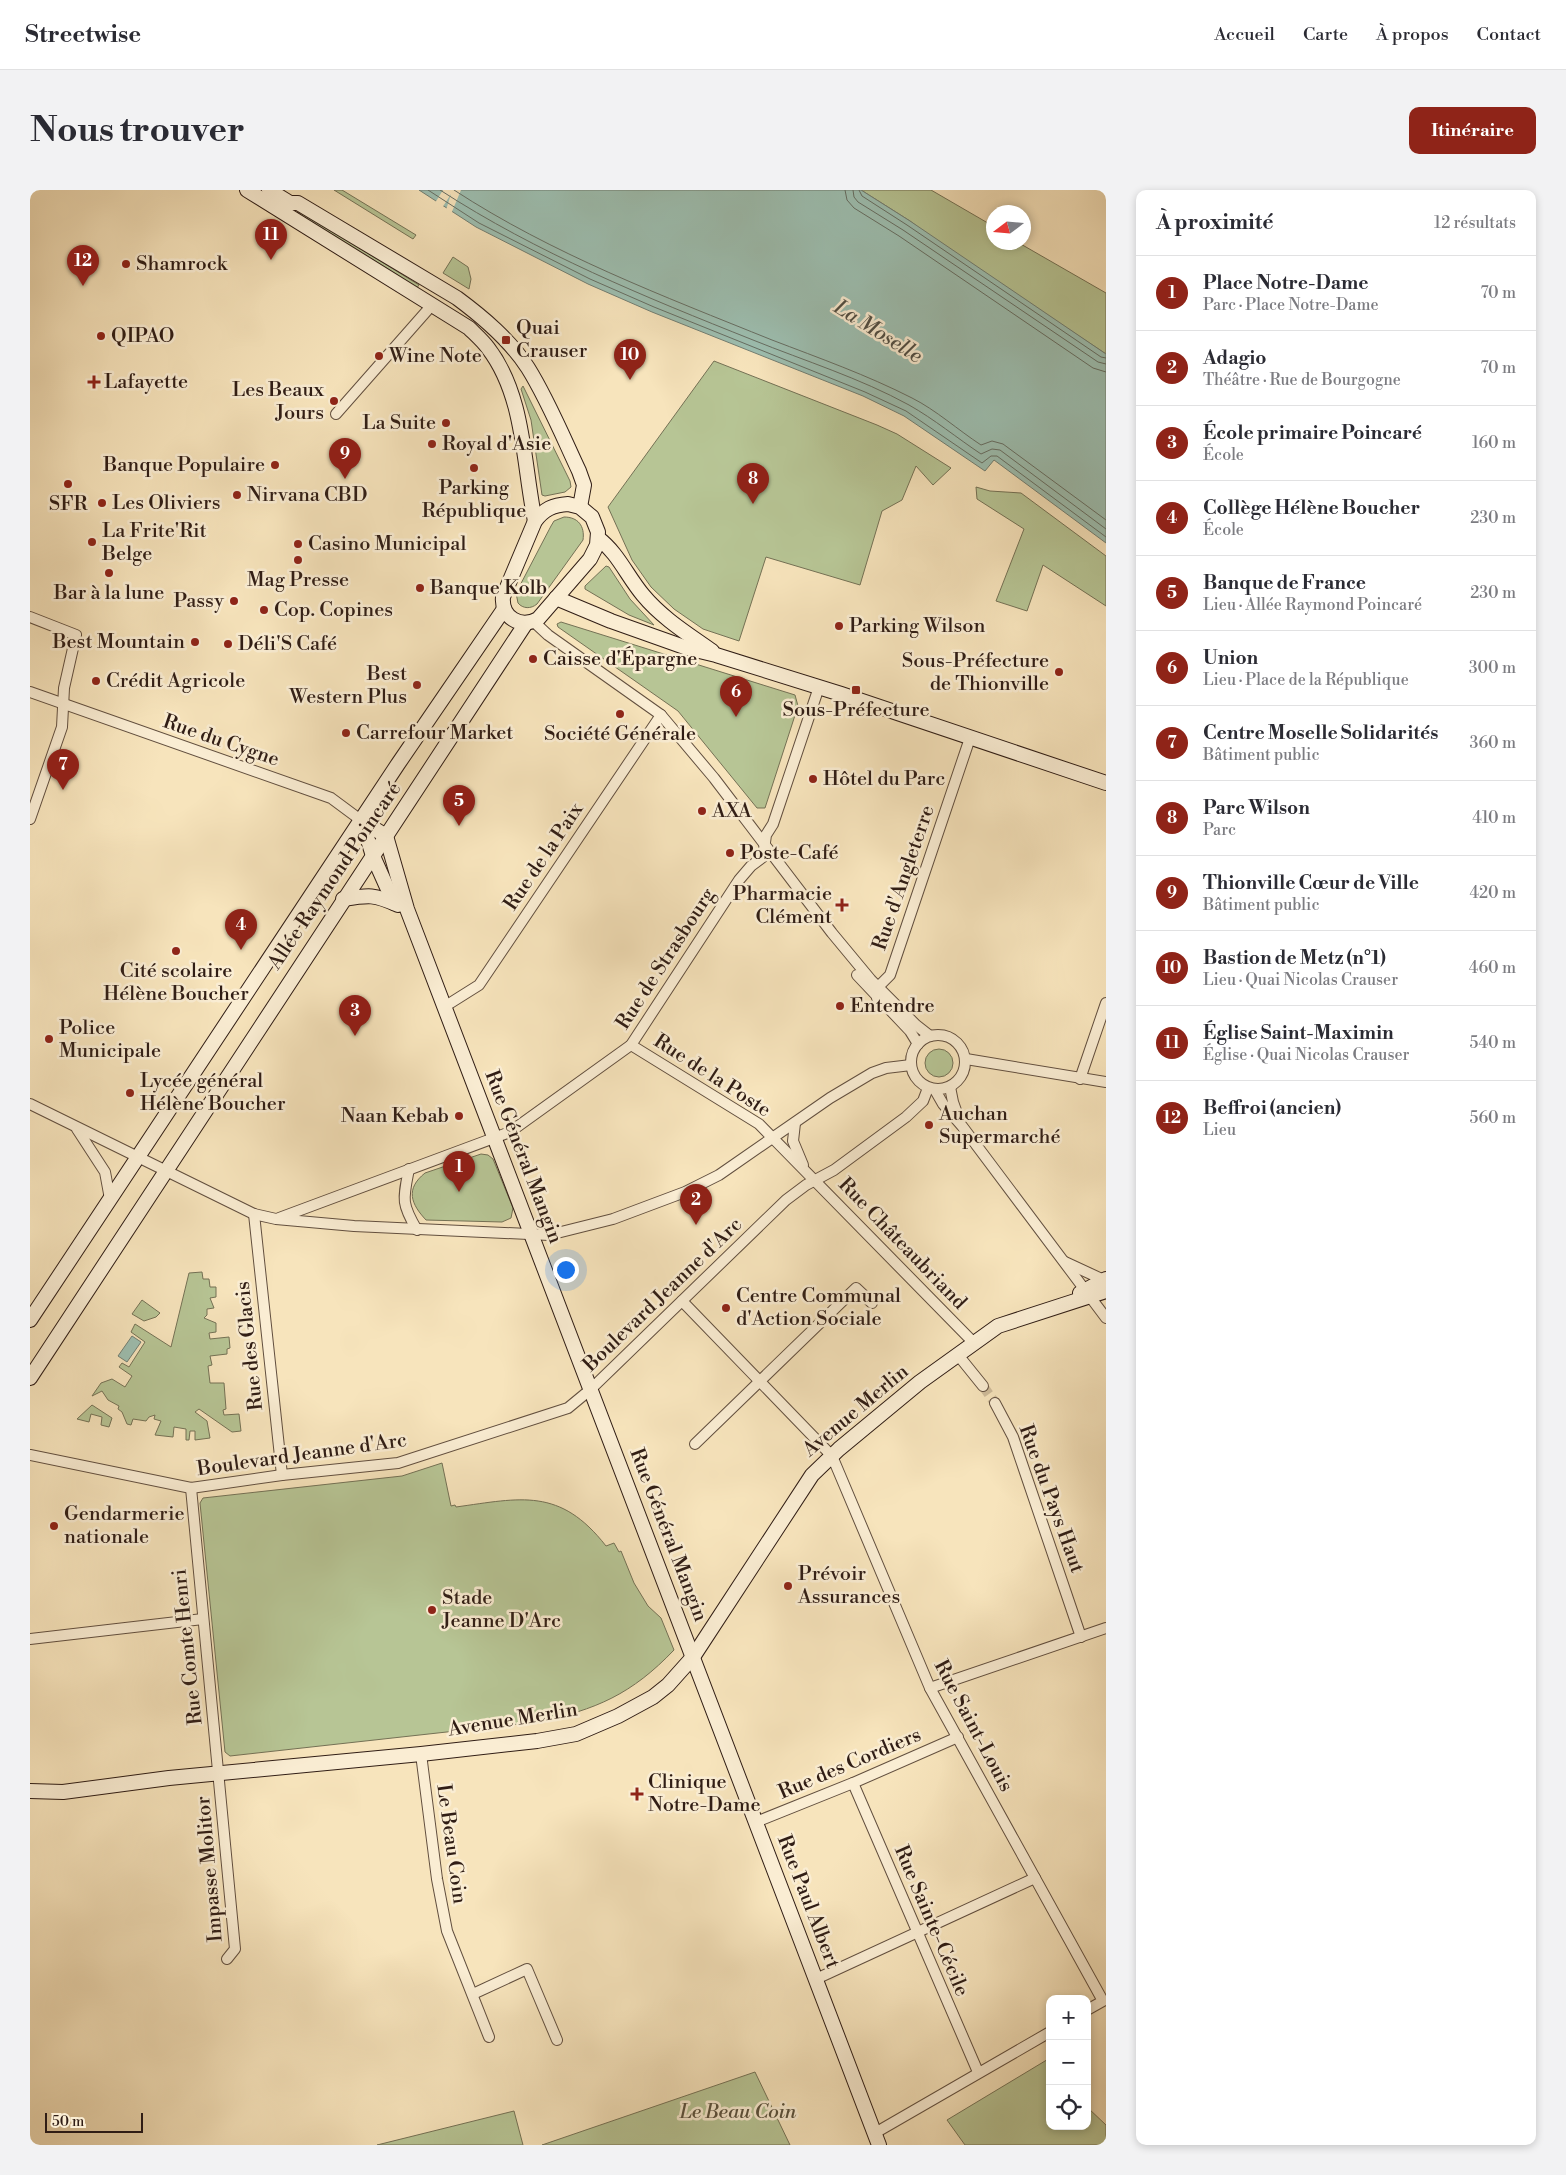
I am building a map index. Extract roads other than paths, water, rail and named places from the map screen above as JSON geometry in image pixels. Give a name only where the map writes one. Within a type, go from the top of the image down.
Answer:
[{"type":"main road","points":[[247,190],[469,328],[488,347],[509,389],[519,423],[535,521]]},
{"type":"main road","points":[[269,190],[290,203],[298,203],[452,296],[478,313],[506,340],[527,367],[539,388],[578,471],[584,485],[580,507]]},
{"type":"main road","points":[[530,622],[514,620],[504,609],[502,602],[504,591],[535,521],[546,510],[557,505],[568,504],[580,507],[592,518],[596,526],[598,538],[612,549],[632,581],[658,610],[716,655]]},
{"type":"main road","name":"Allée Raymond Poincaré","points":[[30,1378],[343,899],[530,622],[556,598],[590,559],[595,551],[598,538]]},
{"type":"main road","points":[[556,598],[611,621],[687,648],[716,655],[819,688],[1106,783]]},
{"type":"main road","name":"Allée Raymond Poincaré","points":[[30,1320],[504,609]]},
{"type":"main road","points":[[362,821],[386,836]]},
{"type":"main road","points":[[362,821],[373,856],[394,903]]},
{"type":"main road","name":"Rue Général Mangin","points":[[386,836],[407,910],[693,1657]]},
{"type":"main road","points":[[343,899],[366,895],[379,896],[407,910]]},
{"type":"main road","name":"Avenue Merlin","points":[[30,1791],[64,1792],[218,1773],[537,1741],[576,1734],[618,1716],[653,1697],[668,1685],[693,1657],[812,1475],[832,1456],[920,1382],[998,1326],[1065,1303],[1101,1288]]},
{"type":"main road","name":"Rue Paul Albert","points":[[693,1657],[878,2141]]},
{"type":"street","points":[[336,414],[429,311],[432,305]]},
{"type":"street","points":[[30,617],[76,636],[64,688],[62,727],[30,819]]},
{"type":"street","points":[[530,622],[661,715],[714,778],[832,934],[878,987],[916,1025],[930,1036]]},
{"type":"street","name":"Rue de Strasbourg","points":[[276,1219],[510,1132],[631,1045],[739,880],[763,857],[766,835],[773,824],[819,688]]},
{"type":"street","name":"Rue du Cygne","points":[[30,692],[331,798],[362,821]]},
{"type":"street","name":"Rue de la Paix","points":[[444,1007],[479,985],[661,715]]},
{"type":"street","name":"Rue d'Angleterre","points":[[878,987],[890,975],[970,738]]},
{"type":"street","points":[[832,934],[856,974],[877,998],[910,1030],[918,1044]]},
{"type":"street","points":[[877,998],[878,987]]},
{"type":"street","points":[[1080,1079],[1106,1003]]},
{"type":"street","points":[[931,1089],[950,1087],[962,1076],[966,1060],[964,1052],[953,1039],[946,1036],[930,1036],[918,1044],[911,1058],[911,1066],[916,1079],[931,1089],[962,1126],[1064,1262],[1101,1288],[1106,1318]]},
{"type":"street","name":"Rue de la Poste","points":[[631,1045],[759,1124],[804,1169]]},
{"type":"street","points":[[966,1060],[1106,1082]]},
{"type":"street","points":[[30,1104],[254,1214],[276,1219],[417,1230],[549,1235],[613,1219],[668,1199],[718,1175],[830,1098],[872,1073],[886,1068],[911,1066]]},
{"type":"street","points":[[950,1087],[953,1102],[962,1126]]},
{"type":"street","name":"Boulevard Jeanne d'Arc","points":[[30,1455],[191,1488],[282,1475],[398,1463],[568,1408],[591,1389],[786,1200],[815,1180],[834,1170],[906,1117],[931,1089]]},
{"type":"street","points":[[795,1123],[793,1141],[804,1169]]},
{"type":"street","points":[[76,1128],[105,1172],[110,1199]]},
{"type":"street","points":[[409,1169],[403,1198],[406,1212],[417,1230]]},
{"type":"street","name":"Rue Châteaubriand","points":[[804,1169],[974,1343]]},
{"type":"street","name":"Rue des Glacis","points":[[254,1214],[282,1475]]},
{"type":"street","points":[[1064,1262],[1101,1288]]},
{"type":"street","points":[[694,1444],[856,1288],[872,1303]]},
{"type":"street","points":[[682,1301],[832,1456]]},
{"type":"street","points":[[958,1355],[983,1386]]},
{"type":"street","name":"Rue du Pays Haut","points":[[995,1403],[1013,1437],[1081,1637]]},
{"type":"street","name":"Rue Saint-Louis","points":[[832,1456],[930,1688],[1103,2001],[1091,2008]]},
{"type":"street","name":"Rue Comte Henri","points":[[191,1488],[218,1773]]},
{"type":"street","points":[[30,1639],[203,1619]]},
{"type":"street","points":[[930,1688],[1106,1628]]},
{"type":"street","name":"Rue des Cordiers","points":[[756,1822],[958,1738]]},
{"type":"street","name":"Le Beau Coin","points":[[421,1754],[447,1931],[489,2037]]},
{"type":"street","name":"Impasse Molitor","points":[[218,1773],[235,1949],[227,1959]]},
{"type":"street","name":"Rue Sainte-Cécile","points":[[853,1783],[978,2072]]},
{"type":"street","points":[[816,1979],[1035,1878]]},
{"type":"street","points":[[473,1994],[527,1969],[557,2040]]},
{"type":"street","points":[[878,2141],[978,2072],[1046,2034]]},
{"type":"water","name":"La Moselle","points":[[419,190],[861,190],[1106,354],[1106,543],[994,460],[985,471],[904,416],[863,396],[652,312],[588,284],[476,227]]},
{"type":"water","points":[[132,1336],[141,1342],[127,1362],[118,1356]]},
{"type":"tunnel","points":[[983,1386],[995,1403]]},
{"type":"place","name":"Église Saint-Maximin","points":[[271,260]]},
{"type":"place","name":"Shamrock","points":[[126,264]]},
{"type":"place","name":"Beffroi (ancien)","points":[[83,286]]},
{"type":"place","name":"QIPAO","points":[[101,336]]},
{"type":"place","name":"Quai Crauser","points":[[506,340]]},
{"type":"place","name":"Wine Note","points":[[379,356]]},
{"type":"place","name":"Bastion de Metz (n°1)","points":[[630,380]]},
{"type":"place","name":"Lafayette","points":[[94,382]]},
{"type":"place","name":"Les Beaux Jours","points":[[334,401]]},
{"type":"place","name":"La Suite","points":[[446,423]]},
{"type":"place","name":"Royal d'Asie","points":[[432,444]]},
{"type":"place","name":"Banque Populaire","points":[[275,465]]},
{"type":"place","name":"Parking République","points":[[474,468]]},
{"type":"place","name":"Thionville Cœur de Ville","points":[[345,479]]},
{"type":"place","name":"SFR","points":[[68,484]]},
{"type":"place","name":"Nirvana CBD","points":[[237,495]]},
{"type":"place","name":"Les Oliviers","points":[[102,503]]},
{"type":"place","name":"Parc Wilson","points":[[753,504]]},
{"type":"place","name":"La Frite'Rit Belge","points":[[92,542]]},
{"type":"place","name":"Casino Municipal","points":[[298,544]]},
{"type":"place","name":"Mag Presse","points":[[298,560]]},
{"type":"place","name":"Bar à la lune","points":[[109,573]]},
{"type":"place","name":"Banque Kolb","points":[[420,588]]},
{"type":"place","name":"Passy","points":[[234,601]]},
{"type":"place","name":"Cop. Copines","points":[[264,610]]},
{"type":"place","name":"Parking Wilson","points":[[839,626]]},
{"type":"place","name":"Best Mountain","points":[[195,642]]},
{"type":"place","name":"Déli'S Café","points":[[228,644]]},
{"type":"place","name":"Caisse d'Épargne","points":[[533,659]]},
{"type":"place","name":"Sous-Préfecture de Thionville","points":[[1059,672]]},
{"type":"place","name":"Crédit Agricole","points":[[96,681]]},
{"type":"place","name":"Best Western Plus","points":[[417,685]]},
{"type":"place","name":"Sous-Préfecture","points":[[856,690]]},
{"type":"place","name":"Société Générale","points":[[620,714]]},
{"type":"place","name":"Union","points":[[736,717]]},
{"type":"place","name":"Carrefour Market","points":[[346,733]]},
{"type":"place","name":"Hôtel du Parc","points":[[813,779]]},
{"type":"place","name":"Centre Moselle Solidarités","points":[[63,790]]},
{"type":"place","name":"AXA","points":[[702,811]]},
{"type":"place","name":"Banque de France","points":[[459,826]]},
{"type":"place","name":"Poste-Café","points":[[730,853]]},
{"type":"place","name":"Pharmacie Clément","points":[[842,905]]},
{"type":"place","name":"Collège Hélène Boucher","points":[[241,950]]},
{"type":"place","name":"Cité scolaire Hélène Boucher","points":[[176,951]]},
{"type":"place","name":"Entendre","points":[[840,1006]]},
{"type":"place","name":"École primaire Poincaré","points":[[355,1036]]},
{"type":"place","name":"Police Municipale","points":[[49,1039]]},
{"type":"place","name":"Lycée général Hélène Boucher","points":[[130,1093]]},
{"type":"place","name":"Naan Kebab","points":[[459,1116]]},
{"type":"place","name":"Auchan Supermarché","points":[[929,1125]]},
{"type":"place","name":"Place Notre-Dame","points":[[459,1192]]},
{"type":"place","name":"Adagio","points":[[696,1225]]},
{"type":"place","name":"Centre Communal d'Action Sociale","points":[[726,1308]]},
{"type":"place","name":"Gendarmerie nationale","points":[[54,1526]]},
{"type":"place","name":"Prévoir Assurances","points":[[788,1586]]},
{"type":"place","name":"Stade Jeanne D'Arc","points":[[432,1610]]},
{"type":"place","name":"Clinique Notre-Dame","points":[[637,1794]]}]
